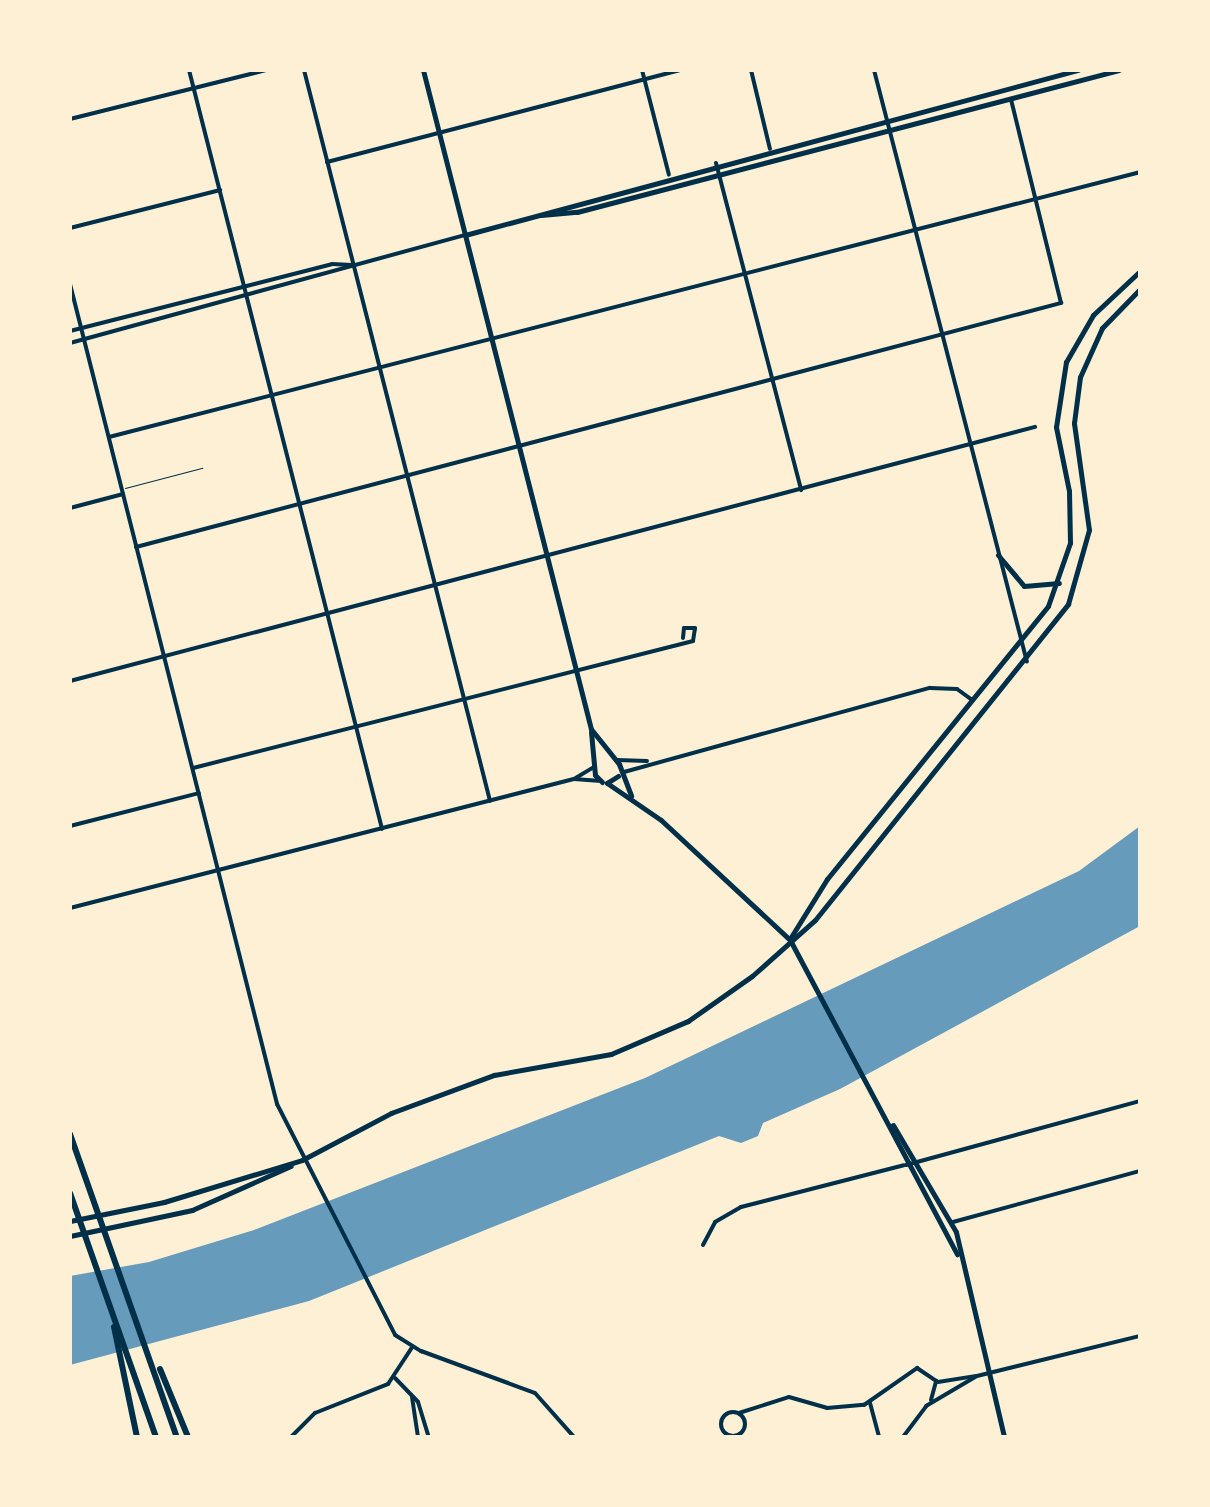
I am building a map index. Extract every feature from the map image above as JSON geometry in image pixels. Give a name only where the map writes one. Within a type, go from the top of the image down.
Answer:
[{"type":"highway","points":[[70,1134],[98,1200],[177,1437]]},
{"type":"highway","points":[[70,1193],[156,1437]]},
{"type":"highway","points":[[109,1302],[137,1437]]},
{"type":"highway","points":[[144,1332],[188,1437]]},
{"type":"main road","points":[[423,70],[591,729],[594,766],[603,782],[630,796],[790,940],[891,1122],[919,1161],[952,1222],[1004,1437]]},
{"type":"main road","points":[[541,216],[669,175],[1078,70]]},
{"type":"main road","points":[[465,235],[720,176],[1119,70]]},
{"type":"main road","points":[[790,940],[827,879],[1022,644],[1058,583],[1071,507],[1056,426],[1061,382],[1093,316],[1140,271]]},
{"type":"main road","points":[[70,1236],[222,1200],[391,1113],[473,1082],[589,1060],[670,1030],[731,993],[815,920],[1027,662],[1068,604],[1085,556],[1088,501],[1074,423],[1080,377],[1102,328],[1140,289]]},
{"type":"main road","points":[[998,555],[1024,586],[1058,583]]},
{"type":"main road","points":[[591,729],[614,758],[630,796]]},
{"type":"main road","points":[[594,766],[614,758]]},
{"type":"main road","points":[[603,782],[619,775]]},
{"type":"main road","points":[[891,1122],[906,1165],[957,1254]]},
{"type":"main road","points":[[70,1221],[164,1202],[302,1160]]},
{"type":"street","points":[[189,70],[382,829]]},
{"type":"street","points":[[70,119],[266,70]]},
{"type":"street","points":[[304,70],[490,801]]},
{"type":"street","points":[[642,70],[669,175]]},
{"type":"street","points":[[327,162],[679,70]]},
{"type":"street","points":[[750,70],[770,149]]},
{"type":"street","points":[[874,70],[1027,662]]},
{"type":"street","points":[[136,546],[519,449],[1060,303],[1011,100]]},
{"type":"street","points":[[716,163],[801,490]]},
{"type":"street","points":[[109,437],[1140,172]]},
{"type":"street","points":[[70,228],[220,190]]},
{"type":"street","points":[[70,344],[465,235]]},
{"type":"street","points":[[70,331],[332,264],[352,265]]},
{"type":"street","points":[[70,284],[220,870],[272,1090],[302,1160],[375,1305],[395,1335],[412,1346],[535,1393],[574,1437]]},
{"type":"street","points":[[70,681],[547,560],[1035,427]]},
{"type":"street","points":[[70,508],[122,491]]},
{"type":"street","points":[[193,768],[684,638]]},
{"type":"street","points":[[619,775],[647,762],[930,688],[948,687],[972,700]]},
{"type":"street","points":[[614,758],[647,762]]},
{"type":"street","points":[[574,780],[594,766]]},
{"type":"street","points":[[70,908],[574,780],[603,782]]},
{"type":"street","points":[[70,826],[200,793]]},
{"type":"street","points":[[702,1245],[715,1222],[741,1206],[1140,1102]]},
{"type":"street","points":[[952,1222],[1140,1171]]},
{"type":"street","points":[[739,1414],[744,1430],[727,1436],[723,1418],[789,1397],[827,1408],[870,1403],[917,1368],[936,1381],[977,1376],[1140,1336]]},
{"type":"street","points":[[291,1437],[315,1412],[394,1378],[412,1346]]},
{"type":"street","points":[[926,1406],[977,1376]]},
{"type":"street","points":[[394,1378],[410,1393],[429,1437]]},
{"type":"street","points":[[903,1437],[926,1406],[936,1381]]},
{"type":"street","points":[[410,1393],[418,1437]]},
{"type":"street","points":[[870,1403],[879,1437]]},
{"type":"lane","points":[[122,491],[202,468]]},
{"type":"water","points":[[1140,826],[1140,926],[840,1089],[763,1123],[758,1136],[741,1143],[719,1136],[309,1301],[70,1365],[70,1276],[149,1262],[254,1230],[645,1078],[1079,871]]}]
